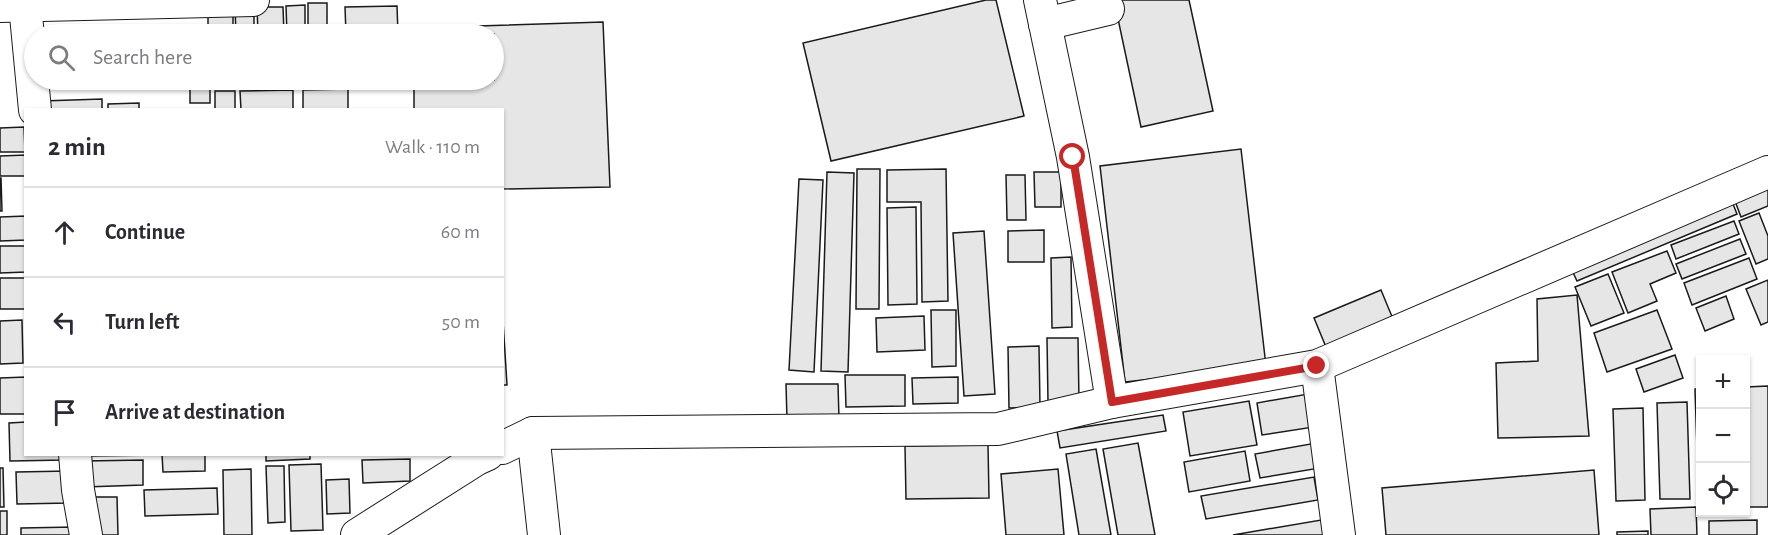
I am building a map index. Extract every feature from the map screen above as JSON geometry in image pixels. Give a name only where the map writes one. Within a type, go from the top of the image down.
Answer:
[{"type":"street","points":[[24,58],[13,5],[253,0]]},
{"type":"street","points":[[1107,9],[1042,12],[1073,157],[1112,402]]},
{"type":"street","points":[[31,90],[35,108]]},
{"type":"street","points":[[504,447],[533,433],[998,429],[1112,402],[1317,366],[1768,171]]},
{"type":"street","points":[[1317,366],[1339,535]]},
{"type":"street","points":[[533,433],[544,535]]},
{"type":"street","points":[[75,456],[78,490],[86,535]]},
{"type":"street","points":[[357,535],[484,456]]},
{"type":"building","points":[[986,0],[996,0],[1024,116],[831,161],[803,43]]},
{"type":"building","points":[[1114,0],[1189,0],[1213,111],[1141,127]]},
{"type":"building","points":[[308,3],[327,3],[327,24],[308,24]]},
{"type":"building","points":[[305,5],[305,24],[287,24],[286,6]]},
{"type":"building","points":[[397,6],[398,24],[346,24],[345,7]]},
{"type":"building","points":[[254,7],[254,24],[236,24],[235,8]]},
{"type":"building","points":[[257,7],[283,7],[284,24],[258,24]]},
{"type":"building","points":[[208,10],[233,10],[233,24],[208,24]]},
{"type":"building","points":[[603,22],[610,187],[504,189],[504,108],[414,108],[414,90],[504,90],[504,25]]},
{"type":"building","points":[[190,90],[210,90],[210,103],[190,103]]},
{"type":"building","points":[[293,90],[293,108],[241,108],[240,91]]},
{"type":"building","points":[[303,90],[348,90],[348,108],[303,108]]},
{"type":"building","points":[[215,91],[235,91],[235,108],[215,108]]},
{"type":"building","points":[[102,99],[102,108],[42,108],[42,101]]},
{"type":"building","points":[[139,103],[139,108],[108,108],[108,104]]},
{"type":"building","points":[[24,127],[24,152],[0,152],[0,128]]},
{"type":"building","points":[[1241,149],[1266,366],[1125,382],[1100,166]]},
{"type":"building","points":[[24,155],[24,176],[0,176],[0,156]]},
{"type":"building","points":[[857,169],[880,169],[879,309],[856,309]]},
{"type":"building","points":[[946,169],[948,301],[922,302],[921,202],[887,202],[887,170]]},
{"type":"building","points":[[827,172],[854,173],[848,372],[821,371]]},
{"type":"building","points":[[1034,172],[1061,172],[1061,207],[1035,207]]},
{"type":"building","points":[[1006,175],[1025,175],[1026,220],[1007,220]]},
{"type":"building","points":[[1,178],[2,211],[0,211]]},
{"type":"building","points":[[799,179],[823,180],[814,372],[789,370]]},
{"type":"building","points":[[1768,179],[1768,206],[1741,217],[1732,193]]},
{"type":"building","points":[[1731,199],[1737,214],[1577,281],[1570,266]]},
{"type":"building","points":[[916,207],[917,304],[888,305],[887,208]]},
{"type":"building","points":[[1759,213],[1768,236],[1768,259],[1756,264],[1739,221]]},
{"type":"building","points":[[24,216],[24,240],[0,241],[0,217]]},
{"type":"building","points":[[1734,221],[1739,234],[1676,259],[1671,245]]},
{"type":"building","points":[[1044,230],[1044,262],[1008,262],[1008,231]]},
{"type":"building","points":[[984,231],[995,394],[964,396],[953,233]]},
{"type":"building","points":[[1740,239],[1746,254],[1682,279],[1676,264]]},
{"type":"building","points":[[0,246],[24,246],[24,272],[0,273]]},
{"type":"building","points":[[1667,251],[1676,273],[1650,284],[1657,301],[1628,313],[1612,272]]},
{"type":"building","points":[[1071,257],[1072,327],[1052,328],[1051,258]]},
{"type":"building","points":[[1749,258],[1757,279],[1692,305],[1684,283]]},
{"type":"building","points":[[1608,274],[1624,313],[1591,326],[1575,287]]},
{"type":"building","points":[[0,278],[24,278],[24,309],[0,309]]},
{"type":"building","points":[[1768,280],[1768,322],[1761,325],[1746,289]]},
{"type":"building","points":[[1381,290],[1393,319],[1326,347],[1314,318]]},
{"type":"building","points":[[1577,295],[1589,436],[1498,438],[1496,363],[1538,361],[1537,299]]},
{"type":"building","points":[[1726,296],[1734,319],[1705,331],[1696,308]]},
{"type":"building","points":[[931,310],[956,310],[956,366],[932,367]]},
{"type":"building","points":[[1657,310],[1672,349],[1607,372],[1594,333]]},
{"type":"building","points":[[924,316],[925,350],[877,352],[876,318]]},
{"type":"building","points":[[22,320],[23,363],[0,364],[0,321]]},
{"type":"building","points":[[504,337],[507,385],[504,385]]},
{"type":"building","points":[[1047,338],[1078,338],[1079,402],[1048,402]]},
{"type":"building","points":[[1039,346],[1040,407],[1009,408],[1008,347]]},
{"type":"building","points":[[1675,355],[1683,378],[1644,392],[1636,369]]},
{"type":"building","points":[[845,375],[905,375],[905,406],[846,407]]},
{"type":"building","points":[[24,377],[24,414],[0,414],[0,378]]},
{"type":"building","points":[[958,377],[958,403],[913,404],[912,378]]},
{"type":"building","points":[[786,384],[838,384],[839,419],[787,420]]},
{"type":"building","points":[[1768,386],[1768,507],[1750,507],[1750,387]]},
{"type":"building","points":[[1308,394],[1314,427],[1262,435],[1257,403]]},
{"type":"building","points":[[1249,401],[1257,445],[1190,456],[1183,412]]},
{"type":"building","points":[[1687,402],[1690,499],[1660,499],[1657,403]]},
{"type":"building","points":[[1643,408],[1645,500],[1616,501],[1613,409]]},
{"type":"building","points":[[1163,415],[1166,431],[1060,448],[1057,431]]},
{"type":"building","points":[[24,422],[24,456],[65,456],[65,460],[10,461],[9,423]]},
{"type":"building","points":[[1138,443],[1155,535],[1118,535],[1103,449]]},
{"type":"building","points":[[1316,443],[1320,468],[1260,478],[1255,454]]},
{"type":"building","points":[[988,445],[989,498],[906,499],[905,446]]},
{"type":"building","points":[[1096,449],[1111,535],[1079,535],[1066,454]]},
{"type":"building","points":[[1245,451],[1250,481],[1189,492],[1184,462]]},
{"type":"building","points":[[162,456],[205,456],[205,471],[163,472]]},
{"type":"building","points":[[266,456],[310,456],[310,459],[266,461]]},
{"type":"building","points":[[410,459],[410,481],[363,483],[362,460]]},
{"type":"building","points":[[143,460],[143,485],[85,487],[84,461]]},
{"type":"building","points":[[321,464],[323,530],[291,531],[289,465]]},
{"type":"building","points":[[266,466],[284,466],[285,522],[268,523]]},
{"type":"building","points":[[0,468],[3,468],[4,507],[0,507]]},
{"type":"building","points":[[251,469],[252,535],[224,535],[223,470]]},
{"type":"building","points":[[1058,469],[1064,535],[1006,535],[1001,474]]},
{"type":"building","points":[[1594,470],[1599,535],[1386,535],[1382,488]]},
{"type":"building","points":[[69,471],[70,503],[17,504],[16,472]]},
{"type":"building","points":[[1314,477],[1318,500],[1206,519],[1201,496]]},
{"type":"building","points":[[349,479],[350,513],[327,514],[326,480]]},
{"type":"building","points":[[217,488],[218,514],[145,516],[144,490]]},
{"type":"building","points":[[91,497],[117,497],[118,535],[91,535]]},
{"type":"building","points":[[1696,507],[1697,535],[1651,535],[1650,509]]},
{"type":"building","points":[[0,511],[7,511],[7,535],[0,535]]},
{"type":"building","points":[[1327,519],[1330,535],[1233,535]]},
{"type":"building","points":[[1757,520],[1757,535],[1709,535],[1709,521]]},
{"type":"building","points":[[75,527],[76,535],[21,535],[21,528]]},
{"type":"building","points":[[1648,531],[1648,535],[1617,535],[1617,532]]},
{"type":"route","points":[[1073,157],[1112,402],[1317,366]]}]
